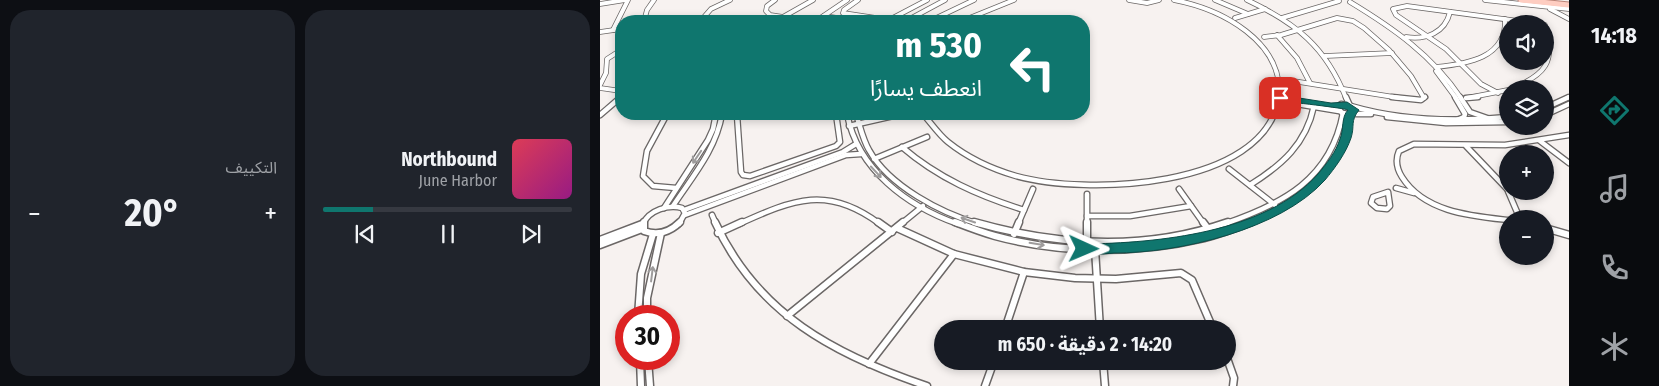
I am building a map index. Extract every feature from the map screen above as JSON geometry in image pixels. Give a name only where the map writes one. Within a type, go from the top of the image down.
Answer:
[{"type":"main road","points":[[1519,0],[1528,4]]},
{"type":"main road","points":[[1519,0],[1569,5]]},
{"type":"street","points":[[600,4],[627,0]]},
{"type":"street","points":[[619,15],[627,0]]},
{"type":"street","points":[[646,15],[650,4],[654,0]]},
{"type":"street","points":[[650,4],[658,0]]},
{"type":"street","points":[[706,15],[730,0]]},
{"type":"street","points":[[772,15],[766,11],[767,6],[775,0]]},
{"type":"street","points":[[787,15],[813,0]]},
{"type":"street","points":[[827,15],[848,0]]},
{"type":"street","points":[[849,15],[843,14],[843,11],[858,0]]},
{"type":"street","points":[[900,15],[927,0]]},
{"type":"street","points":[[911,15],[937,0]]},
{"type":"street","points":[[918,15],[945,0]]},
{"type":"street","points":[[943,15],[974,0]]},
{"type":"street","points":[[975,15],[1014,0]]},
{"type":"street","points":[[1129,0],[1142,3],[1159,0]]},
{"type":"street","points":[[928,120],[941,137],[956,148],[994,168],[1049,183],[1098,187],[1162,181],[1197,172],[1223,161],[1257,138],[1275,114],[1280,88],[1276,69],[1260,44],[1243,30],[1223,17],[1176,0]]},
{"type":"street","points":[[1215,0],[1248,14]]},
{"type":"street","points":[[1246,0],[1282,18],[1326,56],[1334,70],[1344,96],[1355,110],[1343,110],[1279,99]]},
{"type":"street","points":[[1485,0],[1569,9]]},
{"type":"street","points":[[1282,18],[1340,1],[1350,1],[1412,40],[1452,91],[1465,115],[1472,118],[1476,115]]},
{"type":"street","points":[[1340,1],[1386,27],[1411,46],[1453,85],[1468,109],[1476,115],[1490,119]]},
{"type":"street","points":[[1498,93],[1481,84],[1462,64],[1428,35],[1396,14],[1394,9],[1403,6],[1499,18]]},
{"type":"street","points":[[1538,6],[1569,17]]},
{"type":"street","points":[[1236,18],[1265,9]]},
{"type":"street","points":[[1412,40],[1444,27],[1449,20],[1450,12]]},
{"type":"street","points":[[1264,37],[1298,30],[1338,18],[1345,18],[1366,32],[1392,54],[1414,79],[1425,97],[1424,99],[1401,98],[1292,81]]},
{"type":"street","points":[[600,32],[613,30],[615,25]]},
{"type":"street","points":[[1278,35],[1298,58],[1310,83]]},
{"type":"street","points":[[1435,67],[1462,64],[1485,55],[1499,44]]},
{"type":"street","points":[[615,54],[607,59],[606,72],[600,86],[604,90],[615,91]]},
{"type":"street","points":[[1326,56],[1392,54]]},
{"type":"street","points":[[1529,80],[1537,76],[1542,70]]},
{"type":"street","points":[[1466,98],[1498,93]]},
{"type":"street","points":[[857,120],[866,145],[874,159],[896,182],[928,202],[968,220],[1050,240],[1088,243],[1145,241],[1208,229],[1243,218],[1274,204],[1305,183],[1326,160],[1339,136],[1344,96]]},
{"type":"street","points":[[1554,104],[1569,97]]},
{"type":"street","points":[[1279,99],[1314,106],[1446,123],[1499,122]]},
{"type":"street","points":[[600,115],[615,102]]},
{"type":"street","points":[[1554,111],[1569,104]]},
{"type":"street","points":[[1250,185],[1278,167],[1297,148],[1309,127],[1314,106]]},
{"type":"street","points":[[1343,110],[1350,106],[1393,114],[1457,120],[1499,118]]},
{"type":"street","points":[[848,120],[861,154],[873,170],[890,186],[922,207],[963,226],[1012,240],[1053,246],[1095,249],[1155,246],[1212,235],[1248,223],[1280,208],[1311,187],[1333,163],[1346,138],[1343,110]]},
{"type":"street","points":[[1457,120],[1465,115]]},
{"type":"street","points":[[664,120],[651,143],[643,176],[652,185],[676,188]]},
{"type":"street","points":[[664,208],[708,140],[715,120]]},
{"type":"street","points":[[673,206],[717,139],[722,126],[722,120]]},
{"type":"street","points":[[737,120],[741,172],[743,175],[750,176],[838,145],[840,142],[837,120]]},
{"type":"street","points":[[849,126],[872,120]]},
{"type":"street","points":[[1420,195],[1402,177],[1397,159],[1402,148],[1421,144],[1505,145],[1569,135]]},
{"type":"street","points":[[874,159],[927,137]]},
{"type":"street","points":[[1540,141],[1569,162]]},
{"type":"street","points":[[642,226],[646,232],[653,234],[661,233],[675,226],[685,212],[843,152],[856,144]]},
{"type":"street","points":[[1466,146],[1499,181]]},
{"type":"street","points":[[902,147],[924,166],[952,183],[985,198],[1024,210]]},
{"type":"street","points":[[600,244],[642,226],[648,216],[664,208],[673,206],[685,212],[846,155],[861,154]]},
{"type":"street","points":[[796,160],[799,168]]},
{"type":"street","points":[[1229,169],[1280,208]]},
{"type":"street","points":[[1388,192],[1396,188],[1402,177]]},
{"type":"street","points":[[1012,240],[1033,188]]},
{"type":"street","points":[[1179,188],[1212,235]]},
{"type":"street","points":[[1396,188],[1420,195],[1454,212],[1499,219]]},
{"type":"street","points":[[1088,194],[1088,243]]},
{"type":"street","points":[[718,233],[789,205],[819,200],[837,201],[852,206],[894,230],[954,254],[1024,272],[1096,279],[1140,278],[1182,273],[1192,280],[1209,320]]},
{"type":"street","points":[[787,316],[928,202]]},
{"type":"street","points":[[1087,216],[1138,215],[1191,206]]},
{"type":"street","points":[[712,215],[718,233],[745,275],[787,316],[818,338],[869,364],[926,386]]},
{"type":"street","points":[[600,240],[642,226]]},
{"type":"street","points":[[1554,231],[1569,235]]},
{"type":"street","points":[[647,305],[661,233]]},
{"type":"street","points":[[638,305],[646,253],[653,234]]},
{"type":"street","points":[[1095,249],[1099,320]]},
{"type":"street","points":[[869,364],[954,254]]},
{"type":"street","points":[[1008,320],[1024,272]]},
{"type":"street","points":[[641,370],[642,386]]},
{"type":"street","points":[[649,370],[650,386]]},
{"type":"street","points":[[985,386],[991,370]]},
{"type":"street","points":[[1104,370],[1105,386]]},
{"type":"street","points":[[1231,370],[1234,378],[1233,386]]},
{"type":"route","points":[[1084,249],[1167,245],[1231,230],[1265,216],[1302,194],[1320,179],[1333,163],[1346,138],[1349,114],[1355,110],[1351,106],[1341,104],[1331,106],[1280,98]]}]
